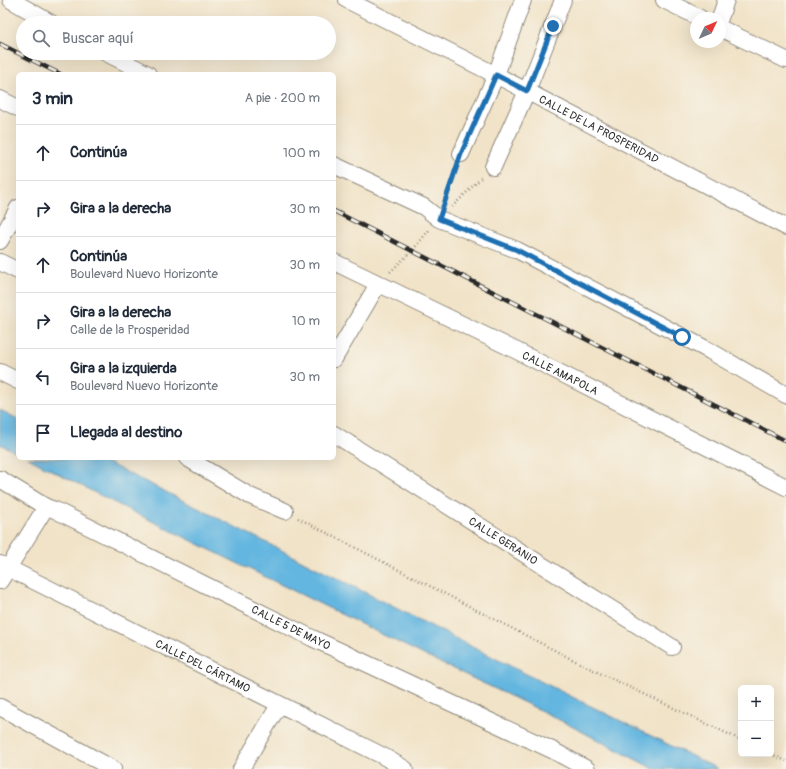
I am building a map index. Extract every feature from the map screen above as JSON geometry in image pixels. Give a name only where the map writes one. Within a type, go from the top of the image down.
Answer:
[{"type":"street","points":[[11,0],[39,16]]},
{"type":"street","name":"CALLE DE LA PROSPERIDAD","points":[[347,0],[527,91],[786,227]]},
{"type":"street","points":[[461,154],[496,75],[524,0]]},
{"type":"street","points":[[493,167],[527,91],[563,0]]},
{"type":"street","points":[[664,0],[690,13]]},
{"type":"street","points":[[722,12],[726,0]]},
{"type":"street","points":[[726,31],[786,60]]},
{"type":"street","points":[[120,60],[144,72]]},
{"type":"street","points":[[0,99],[16,107]]},
{"type":"street","points":[[336,166],[424,206],[439,219],[517,250],[710,351],[786,395]]},
{"type":"street","points":[[0,241],[16,212]]},
{"type":"street","points":[[0,262],[16,270]]},
{"type":"street","name":"CALLE AMAPOLA","points":[[336,263],[514,349],[786,487]]},
{"type":"street","points":[[336,356],[378,284]]},
{"type":"street","points":[[0,372],[16,380]]},
{"type":"street","name":"CALLE GERANIO","points":[[336,435],[672,647]]},
{"type":"street","points":[[190,460],[250,496],[285,511]]},
{"type":"street","name":"CALLE 5 DE MAYO","points":[[0,480],[46,507],[62,513],[312,638],[552,750],[586,769]]},
{"type":"street","points":[[3,571],[46,507]]},
{"type":"street","name":"CALLE DEL CÁRTAMO","points":[[3,571],[279,705],[405,769]]},
{"type":"street","points":[[241,769],[279,705]]},
{"type":"street","points":[[0,707],[113,769]]},
{"type":"path","points":[[439,219],[461,154]]},
{"type":"path","points":[[285,511],[587,667],[738,739]]},
{"type":"path","points":[[774,755],[786,761]]},
{"type":"water","points":[[0,410],[16,418],[16,452],[0,444]]},
{"type":"water","points":[[32,460],[102,460],[718,769],[654,769],[546,713],[428,657],[115,503]]},
{"type":"railway","points":[[0,44],[16,52]]},
{"type":"railway","points":[[32,60],[56,72]]},
{"type":"railway","points":[[336,212],[786,441]]},
{"type":"route","points":[[553,26],[527,91],[496,75],[461,154],[439,219],[517,250],[682,337]]}]
